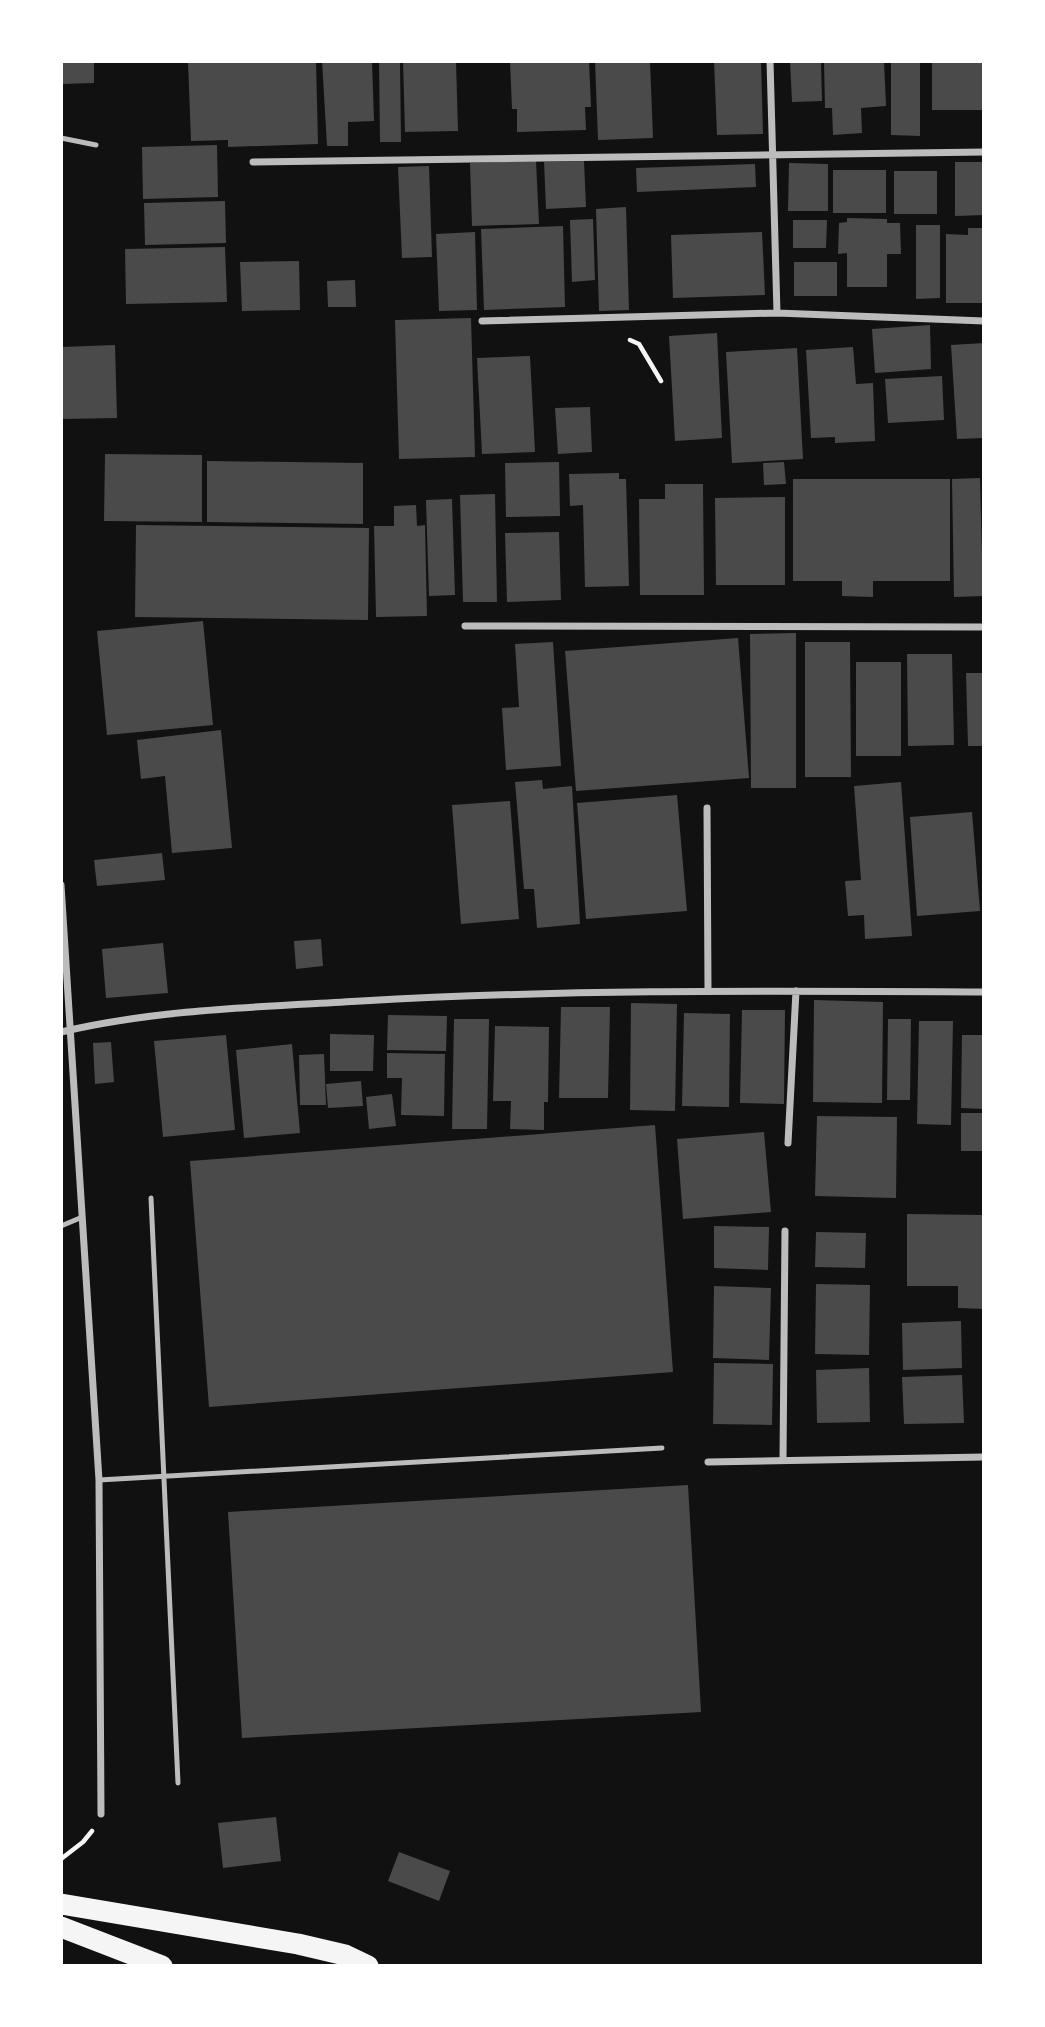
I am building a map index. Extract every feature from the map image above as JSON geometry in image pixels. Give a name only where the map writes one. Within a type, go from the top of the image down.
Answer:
[{"type":"highway","points":[[61,1904],[298,1944],[345,1955],[368,1966]]},
{"type":"highway","points":[[61,1927],[162,1966]]},
{"type":"street","points":[[770,61],[777,313]]},
{"type":"street","points":[[253,162],[984,152]]},
{"type":"street","points":[[482,321],[777,313],[984,321]]},
{"type":"street","points":[[465,626],[984,627]]},
{"type":"street","points":[[707,808],[708,990]]},
{"type":"street","points":[[61,885],[72,1029],[80,1218],[99,1480],[101,1814]]},
{"type":"street","points":[[61,1031],[190,1012],[509,993],[708,990],[984,992]]},
{"type":"street","points":[[788,1143],[796,991]]},
{"type":"street","points":[[783,1460],[785,1231]]},
{"type":"street","points":[[708,1462],[984,1457]]},
{"type":"lane","points":[[61,138],[96,145]]},
{"type":"lane","points":[[151,1198],[178,1783]]},
{"type":"lane","points":[[61,1226],[80,1218]]},
{"type":"lane","points":[[99,1480],[662,1448]]},
{"type":"path","points":[[628,339],[639,344],[661,381]]},
{"type":"path","points":[[61,1859],[83,1842],[101,1814]]},
{"type":"building","points":[[61,61],[94,61],[94,83],[61,84]]},
{"type":"building","points":[[188,61],[316,61],[318,144],[228,147],[228,140],[191,141]]},
{"type":"building","points":[[322,61],[372,61],[374,121],[348,122],[348,146],[327,146]]},
{"type":"building","points":[[379,61],[400,61],[401,142],[380,142]]},
{"type":"building","points":[[403,61],[456,61],[458,131],[405,132]]},
{"type":"building","points":[[510,61],[589,61],[591,107],[585,107],[586,130],[517,132],[517,109],[512,109]]},
{"type":"building","points":[[595,61],[650,61],[653,138],[598,140]]},
{"type":"building","points":[[714,61],[761,61],[763,134],[717,135]]},
{"type":"building","points":[[790,61],[821,61],[822,101],[792,102]]},
{"type":"building","points":[[824,61],[884,61],[886,106],[861,108],[862,133],[833,135],[832,108],[825,108]]},
{"type":"building","points":[[891,61],[920,61],[920,136],[891,135]]},
{"type":"building","points":[[932,61],[984,61],[984,110],[932,110]]},
{"type":"building","points":[[217,145],[218,197],[143,199],[142,147]]},
{"type":"building","points":[[536,161],[539,224],[472,226],[470,163]]},
{"type":"building","points":[[584,161],[586,207],[546,209],[544,162]]},
{"type":"building","points":[[955,162],[984,162],[984,215],[955,216]]},
{"type":"building","points":[[789,163],[828,164],[828,211],[788,211]]},
{"type":"building","points":[[755,164],[756,187],[637,192],[636,168]]},
{"type":"building","points":[[429,166],[432,257],[402,258],[398,167]]},
{"type":"building","points":[[833,170],[886,170],[886,213],[833,213]]},
{"type":"building","points":[[894,171],[937,171],[937,214],[894,214]]},
{"type":"building","points":[[225,201],[226,243],[145,245],[144,203]]},
{"type":"building","points":[[626,207],[629,310],[599,311],[596,209]]},
{"type":"building","points":[[847,218],[887,219],[887,223],[900,223],[901,254],[887,254],[887,287],[847,287],[847,253],[838,254],[839,223],[847,222]]},
{"type":"building","points":[[593,219],[595,280],[572,282],[570,220]]},
{"type":"building","points":[[793,220],[827,220],[826,248],[793,248]]},
{"type":"building","points":[[916,225],[940,225],[940,298],[916,299]]},
{"type":"building","points":[[563,226],[565,307],[484,310],[481,229]]},
{"type":"building","points":[[968,228],[984,228],[984,303],[946,303],[946,234],[968,235]]},
{"type":"building","points":[[475,232],[477,310],[439,311],[436,234]]},
{"type":"building","points":[[762,232],[765,295],[673,298],[671,235]]},
{"type":"building","points":[[225,247],[227,302],[126,304],[125,249]]},
{"type":"building","points":[[299,261],[300,310],[242,311],[240,262]]},
{"type":"building","points":[[794,262],[837,262],[837,296],[794,296]]},
{"type":"building","points":[[355,280],[356,307],[328,307],[327,281]]},
{"type":"building","points":[[471,318],[475,457],[399,459],[395,320]]},
{"type":"building","points":[[930,325],[931,369],[875,373],[872,329]]},
{"type":"building","points":[[717,333],[722,438],[675,441],[669,336]]},
{"type":"building","points":[[984,343],[984,438],[957,439],[951,345]]},
{"type":"building","points":[[115,345],[117,418],[61,419],[61,347]]},
{"type":"building","points":[[853,347],[856,384],[873,383],[875,441],[835,443],[835,437],[811,438],[806,350]]},
{"type":"building","points":[[797,348],[803,459],[732,463],[726,352]]},
{"type":"building","points":[[530,356],[535,452],[482,454],[477,358]]},
{"type":"building","points":[[942,376],[944,420],[888,423],[885,379]]},
{"type":"building","points":[[590,407],[592,452],[558,454],[555,408]]},
{"type":"building","points":[[105,454],[202,455],[202,522],[104,521]]},
{"type":"building","points":[[207,461],[363,463],[363,524],[207,522]]},
{"type":"building","points":[[559,462],[560,516],[506,517],[505,463]]},
{"type":"building","points":[[784,462],[786,484],[764,485],[763,463]]},
{"type":"building","points":[[619,473],[619,479],[626,479],[629,586],[585,587],[583,505],[570,506],[569,474]]},
{"type":"building","points":[[980,478],[983,596],[954,597],[952,479]]},
{"type":"building","points":[[793,479],[950,479],[950,581],[873,581],[873,597],[842,596],[842,581],[793,581]]},
{"type":"building","points":[[665,484],[703,484],[704,595],[640,595],[639,499],[665,499]]},
{"type":"building","points":[[495,494],[497,602],[463,602],[460,495]]},
{"type":"building","points":[[785,497],[785,585],[716,585],[715,498]]},
{"type":"building","points":[[452,499],[455,595],[429,596],[426,500]]},
{"type":"building","points":[[416,505],[417,526],[425,525],[427,616],[376,617],[374,526],[394,526],[394,506]]},
{"type":"building","points":[[136,525],[369,528],[368,620],[135,617]]},
{"type":"building","points":[[559,532],[561,600],[507,602],[505,533]]},
{"type":"building","points":[[203,621],[213,725],[107,735],[97,631]]},
{"type":"building","points":[[796,633],[796,788],[751,788],[750,634]]},
{"type":"building","points":[[738,638],[749,778],[576,791],[565,651]]},
{"type":"building","points":[[553,642],[561,766],[506,770],[502,708],[519,707],[515,644]]},
{"type":"building","points":[[805,642],[850,642],[851,777],[805,777]]},
{"type":"building","points":[[907,654],[952,654],[954,745],[908,746]]},
{"type":"building","points":[[856,662],[901,662],[901,756],[856,756]]},
{"type":"building","points":[[966,673],[984,673],[984,746],[968,746]]},
{"type":"building","points":[[221,730],[232,848],[172,853],[165,776],[141,779],[137,740]]},
{"type":"building","points":[[542,780],[543,789],[572,786],[580,924],[537,928],[534,889],[524,889],[515,782]]},
{"type":"building","points":[[901,782],[912,936],[865,939],[864,915],[848,916],[845,881],[861,880],[854,786]]},
{"type":"building","points":[[677,795],[687,911],[586,919],[577,803]]},
{"type":"building","points":[[510,801],[519,919],[461,924],[452,805]]},
{"type":"building","points":[[972,812],[980,911],[917,916],[910,817]]},
{"type":"building","points":[[162,853],[165,880],[97,886],[94,860]]},
{"type":"building","points":[[321,939],[323,966],[296,969],[294,941]]},
{"type":"building","points":[[163,943],[168,993],[106,998],[102,949]]},
{"type":"building","points":[[814,1000],[883,1002],[882,1103],[813,1102]]},
{"type":"building","points":[[631,1003],[677,1004],[675,1111],[630,1110]]},
{"type":"building","points":[[561,1007],[610,1007],[608,1098],[559,1098]]},
{"type":"building","points":[[742,1010],[785,1010],[784,1104],[740,1103]]},
{"type":"building","points":[[684,1013],[730,1014],[729,1107],[682,1106]]},
{"type":"building","points":[[388,1015],[447,1016],[446,1051],[387,1050]]},
{"type":"building","points":[[454,1019],[489,1019],[487,1129],[452,1129]]},
{"type":"building","points":[[888,1019],[911,1019],[910,1100],[887,1100]]},
{"type":"building","points":[[919,1021],[953,1021],[951,1125],[917,1124]]},
{"type":"building","points":[[495,1026],[549,1027],[548,1102],[544,1102],[544,1130],[510,1129],[511,1101],[493,1101]]},
{"type":"building","points":[[330,1034],[374,1035],[373,1071],[330,1071]]},
{"type":"building","points":[[226,1035],[235,1130],[163,1137],[154,1041]]},
{"type":"building","points":[[962,1035],[984,1035],[984,1109],[961,1108]]},
{"type":"building","points":[[111,1042],[114,1082],[95,1084],[93,1043]]},
{"type":"building","points":[[292,1044],[300,1133],[244,1138],[236,1050]]},
{"type":"building","points":[[387,1053],[445,1054],[444,1116],[401,1115],[402,1078],[387,1078]]},
{"type":"building","points":[[324,1054],[326,1105],[300,1105],[299,1055]]},
{"type":"building","points":[[361,1081],[363,1106],[328,1108],[326,1084]]},
{"type":"building","points":[[392,1094],[396,1126],[369,1129],[366,1097]]},
{"type":"building","points":[[961,1113],[984,1113],[984,1151],[961,1151]]},
{"type":"building","points":[[817,1116],[897,1117],[896,1198],[815,1196]]},
{"type":"building","points":[[655,1125],[673,1372],[209,1407],[190,1161]]},
{"type":"building","points":[[764,1132],[771,1212],[683,1219],[677,1139]]},
{"type":"building","points":[[907,1214],[984,1215],[984,1309],[958,1308],[958,1286],[907,1286]]},
{"type":"building","points":[[714,1226],[769,1227],[768,1270],[714,1268]]},
{"type":"building","points":[[816,1232],[866,1233],[865,1268],[815,1267]]},
{"type":"building","points":[[816,1284],[870,1285],[869,1355],[815,1354]]},
{"type":"building","points":[[714,1286],[771,1288],[769,1360],[713,1358]]},
{"type":"building","points":[[961,1321],[962,1368],[903,1370],[902,1323]]},
{"type":"building","points":[[714,1363],[773,1364],[772,1425],[713,1424]]},
{"type":"building","points":[[869,1368],[870,1422],[817,1423],[816,1370]]},
{"type":"building","points":[[962,1375],[964,1423],[904,1424],[902,1377]]},
{"type":"building","points":[[688,1485],[701,1712],[242,1738],[228,1512]]},
{"type":"building","points":[[276,1817],[281,1861],[223,1868],[218,1823]]},
{"type":"building","points":[[399,1852],[450,1871],[439,1901],[388,1881]]}]
